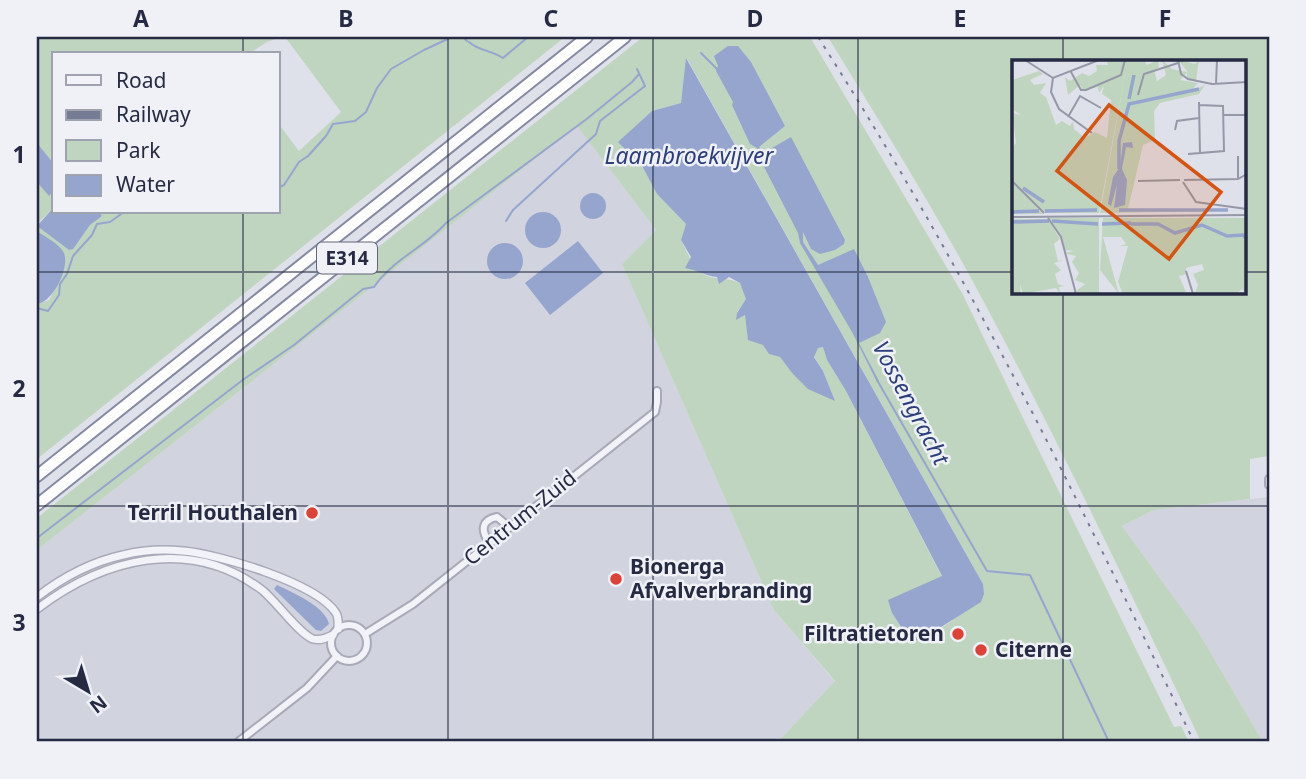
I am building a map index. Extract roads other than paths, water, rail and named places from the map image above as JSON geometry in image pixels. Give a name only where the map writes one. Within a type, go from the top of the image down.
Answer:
[{"type":"highway","name":"E314","points":[[37,476],[587,37]]},
{"type":"highway","name":"E314","points":[[37,505],[625,37]]},
{"type":"street","name":"Centrum-Zuid","points":[[365,634],[413,604],[654,412],[657,390]]},
{"type":"street","points":[[1269,479],[1269,485]]},
{"type":"street","points":[[489,542],[483,531],[486,520],[497,517],[509,527]]},
{"type":"street","points":[[37,597],[77,571],[107,559],[140,552],[183,551],[239,563],[297,586],[332,609],[337,616],[335,632],[332,647],[337,656],[347,660],[361,656],[367,648],[365,634],[354,625],[344,625],[335,632],[324,639],[313,639],[270,597],[251,583],[218,567],[185,560],[137,562],[110,568],[65,589],[37,609]]},
{"type":"street","points":[[239,742],[307,688],[337,656]]},
{"type":"water","points":[[728,46],[738,46],[751,62],[785,126],[759,147],[765,152],[791,137],[845,240],[844,244],[835,250],[820,254],[811,249],[803,232],[803,242],[818,265],[854,249],[868,277],[886,322],[880,333],[859,343],[879,381],[877,382],[852,332],[800,243],[798,233],[757,148],[750,144],[733,102],[716,71],[718,66],[714,56]]},
{"type":"water","name":"Laambroekvijver","points":[[686,58],[983,584],[981,602],[922,639],[910,641],[892,613],[888,600],[942,576],[846,391],[827,360],[823,347],[818,348],[814,357],[835,401],[808,389],[780,357],[769,354],[763,345],[748,340],[745,315],[736,320],[737,313],[746,299],[740,283],[729,277],[719,284],[717,277],[685,268],[691,257],[681,240],[686,224],[657,194],[642,166],[618,142],[652,111],[681,103]]},
{"type":"water","points":[[37,143],[52,162],[52,193],[49,196],[37,182]]},
{"type":"water","points":[[593,193],[602,197],[606,206],[602,215],[593,219],[584,215],[580,206],[584,197]]},
{"type":"water","points":[[52,209],[52,214],[102,216],[90,225],[73,249],[69,250],[37,226]]},
{"type":"water","points":[[543,212],[556,217],[561,230],[556,243],[543,248],[530,243],[525,230],[530,217]]},
{"type":"water","points":[[37,231],[59,246],[65,260],[62,276],[54,292],[37,304]]},
{"type":"water","points":[[578,241],[603,273],[550,315],[525,283]]},
{"type":"water","points":[[505,243],[518,248],[523,261],[518,274],[505,279],[492,274],[487,261],[492,248]]},
{"type":"water","points":[[277,585],[315,606],[327,618],[329,624],[321,631],[316,630],[274,589]]},
{"type":"waterway","points":[[280,187],[299,162],[326,136],[333,124],[355,121],[366,112],[377,88],[391,69],[452,37]]},
{"type":"waterway","points":[[463,37],[467,41]]},
{"type":"waterway","points":[[469,42],[503,58],[528,37]]},
{"type":"waterway","name":"Vossengracht","points":[[701,53],[718,70]]},
{"type":"waterway","points":[[506,221],[513,210],[596,134],[600,121],[645,86],[637,69]]},
{"type":"waterway","points":[[37,538],[244,379],[294,345],[363,289],[374,287],[390,269],[446,223],[588,118],[639,74]]},
{"type":"waterway","points":[[37,308],[48,311],[59,295],[60,284],[67,274],[73,256],[92,235],[97,224],[110,222],[121,214]]},
{"type":"waterway","name":"Vossengracht","points":[[877,380],[987,571],[1030,575],[1109,742]]},
{"type":"railway","points":[[818,37],[922,208],[1017,384],[1063,472],[1194,742]]},
{"type":"place","name":"Terril Houthalen","points":[[312,513]]},
{"type":"place","name":"Bionerga Afvalverbranding","points":[[616,579]]},
{"type":"place","name":"Filtratietoren","points":[[958,634]]},
{"type":"place","name":"Citerne","points":[[981,650]]}]
